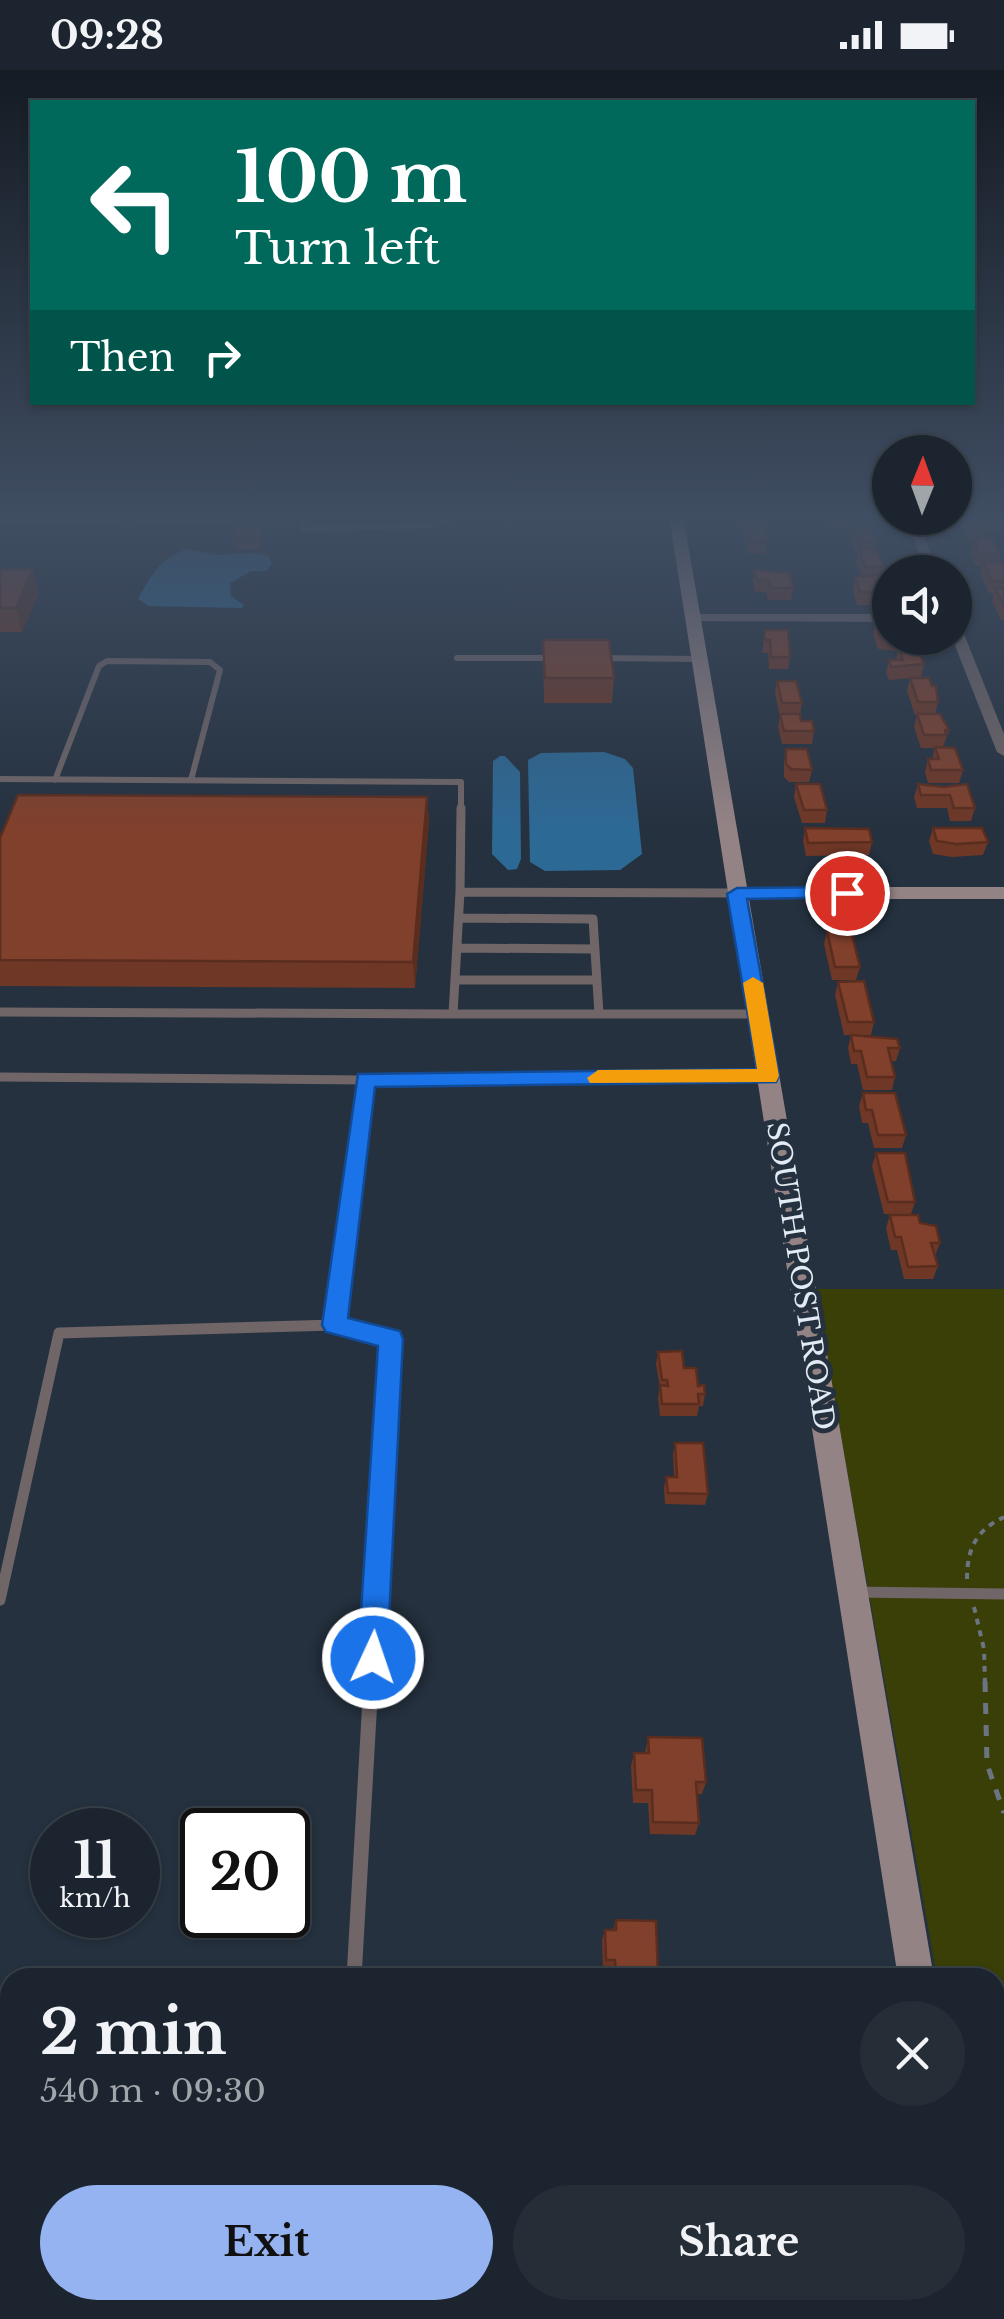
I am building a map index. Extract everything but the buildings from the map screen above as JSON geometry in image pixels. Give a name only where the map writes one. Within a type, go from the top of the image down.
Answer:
[{"type":"main road","name":"SOUTH POST ROAD","points":[[693,620],[914,1968]]},
{"type":"main road","points":[[737,894],[1004,892]]},
{"type":"street","points":[[965,655],[1004,752]]},
{"type":"lane","points":[[458,658],[565,658]]},
{"type":"lane","points":[[583,658],[700,659]]},
{"type":"lane","points":[[55,780],[98,666],[107,661],[210,662],[220,670],[191,780]]},
{"type":"lane","points":[[0,779],[461,782],[454,1014]]},
{"type":"lane","points":[[460,892],[737,894]]},
{"type":"lane","points":[[458,918],[593,918],[599,1014]]},
{"type":"lane","points":[[457,948],[594,949]]},
{"type":"lane","points":[[456,980],[597,980]]},
{"type":"lane","points":[[0,1012],[758,1014]]},
{"type":"lane","points":[[0,1077],[365,1080],[768,1076]]},
{"type":"lane","points":[[335,1325],[365,1080]]},
{"type":"lane","points":[[0,1600],[59,1333],[335,1325],[391,1339],[355,1968]]},
{"type":"lane","points":[[853,1592],[1004,1594]]},
{"type":"path","points":[[966,1574],[976,1533],[1004,1517]]},
{"type":"path","points":[[972,1601],[984,1649],[987,1764],[1004,1813]]},
{"type":"green space","points":[[815,1289],[1004,1289],[1004,1968],[935,1968]]},
{"type":"water","points":[[604,752],[625,759],[633,768],[642,854],[620,870],[545,871],[530,862],[528,760],[541,753]]},
{"type":"water","points":[[505,756],[520,772],[521,859],[517,869],[508,870],[492,854],[493,761]]},
{"type":"slow traffic","points":[[598,1078],[768,1076],[753,983]]},
{"type":"route","points":[[373,1658],[391,1339],[335,1325],[365,1080],[768,1076],[737,894],[847,893]]}]
